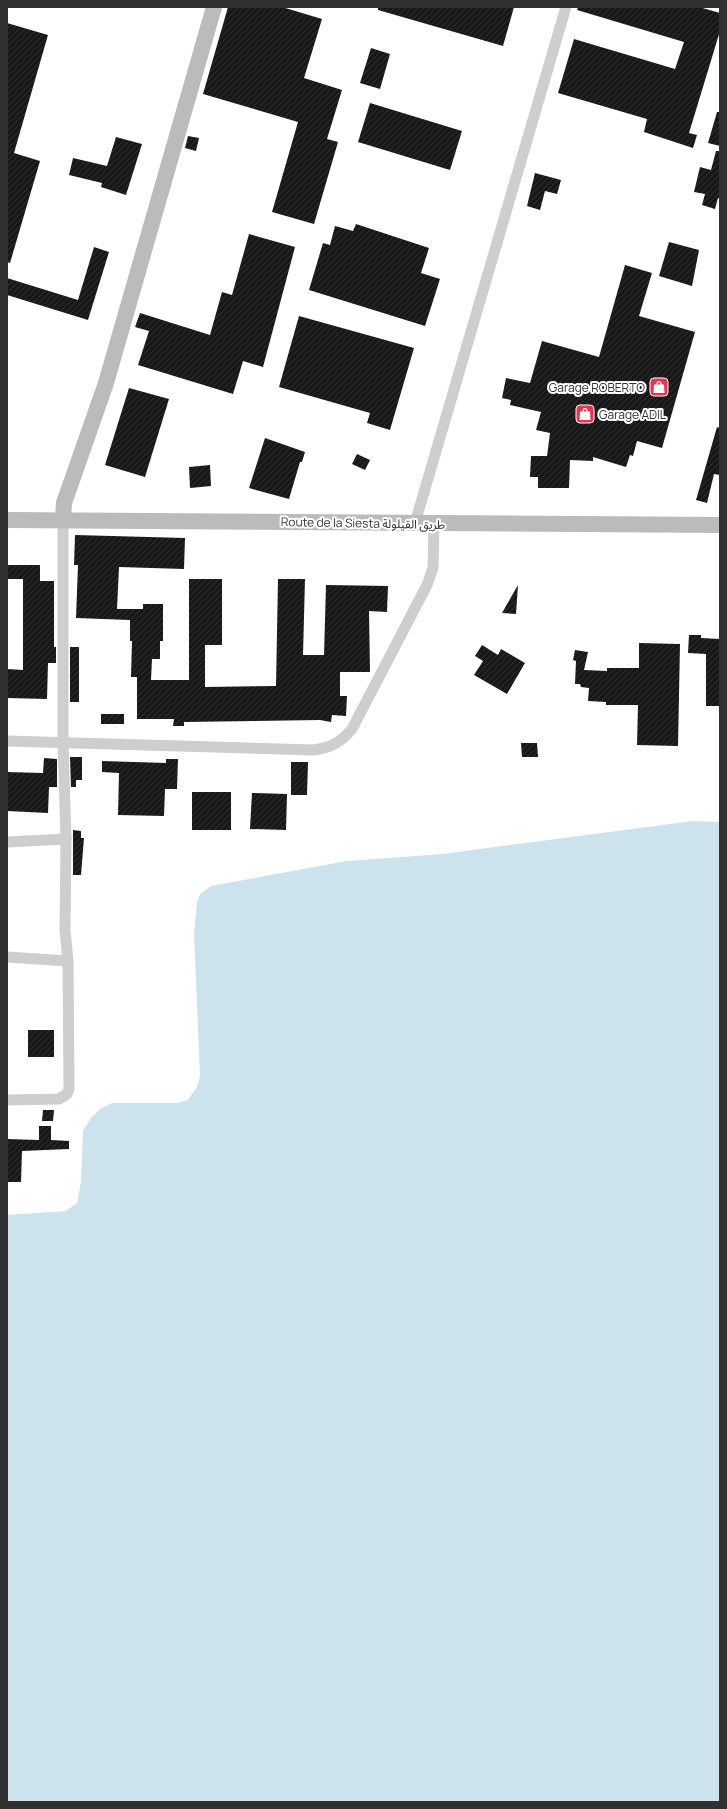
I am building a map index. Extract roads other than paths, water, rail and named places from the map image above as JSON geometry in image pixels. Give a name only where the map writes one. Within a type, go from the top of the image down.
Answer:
[{"type":"main road","points":[[63,520],[64,503],[106,383],[214,7]]},
{"type":"main road","name":"Route de la Siesta طريق القيلولة","points":[[7,520],[720,525]]},
{"type":"street","points":[[415,523],[566,7]]},
{"type":"street","points":[[7,1100],[59,1099],[67,1094],[69,1089],[68,961],[65,930],[66,839],[63,742],[63,520]]},
{"type":"street","points":[[7,741],[313,750],[324,749],[335,745],[352,729],[427,585],[433,568],[434,524]]},
{"type":"street","points":[[7,842],[66,839]]},
{"type":"street","points":[[7,957],[68,961]]},
{"type":"water","points":[[693,821],[720,822],[720,1802],[7,1802],[7,1215],[66,1211],[77,1203],[81,1182],[83,1131],[91,1118],[100,1109],[112,1103],[177,1103],[188,1100],[197,1087],[200,1076],[194,934],[197,902],[200,894],[211,886],[347,861],[442,854]]},
{"type":"place","name":"Garage ROBERTO","points":[[659,387]]},
{"type":"place","name":"Garage ADIL","points":[[585,414]]}]
